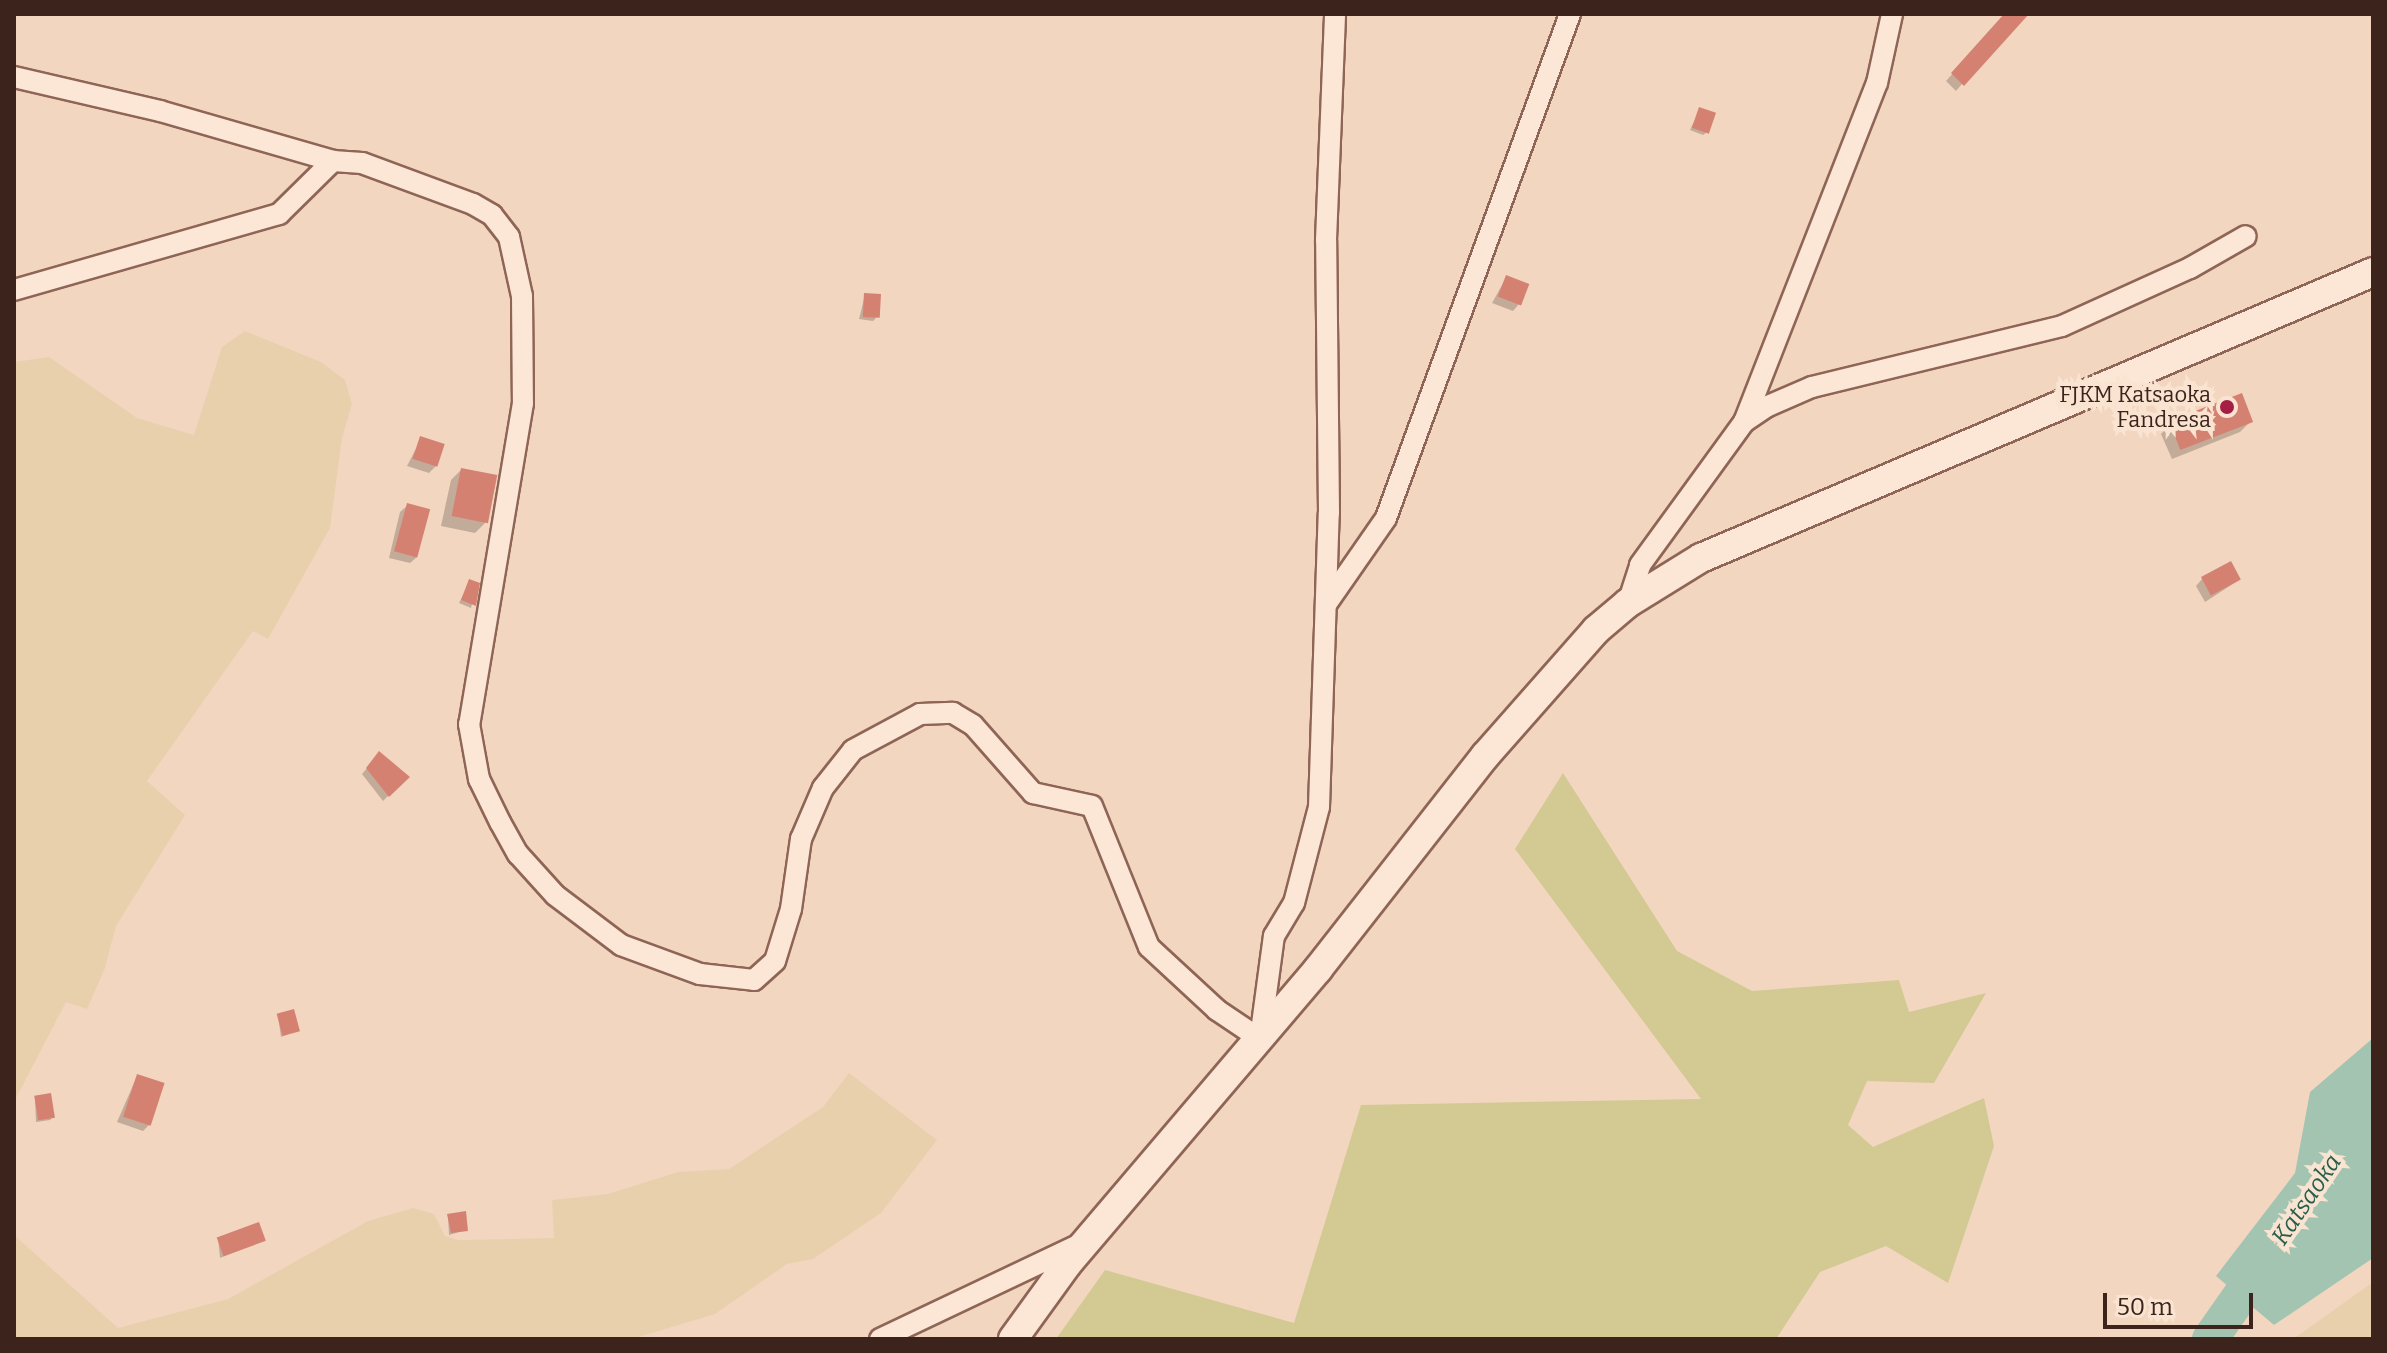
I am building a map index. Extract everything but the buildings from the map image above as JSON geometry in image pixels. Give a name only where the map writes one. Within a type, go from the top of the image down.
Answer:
[{"type":"main road","points":[[1013,1339],[1068,1263],[1094,1237],[1260,1039],[1531,701],[1628,603],[1701,558],[2373,272]]},
{"type":"street","points":[[14,77],[160,111],[333,161],[362,163],[473,204],[492,215],[516,255],[522,296],[523,403],[469,724],[479,779],[500,822],[518,854],[555,895],[621,945],[700,974],[754,980],[775,961],[791,909],[801,839],[823,788],[853,750],[920,714],[953,713],[992,744],[1033,793],[1092,806],[1149,947],[1217,1010],[1260,1039],[1274,936],[1294,903],[1319,807],[1327,603],[1326,240],[1335,14]]},
{"type":"street","points":[[1327,603],[1386,518],[1570,14]]},
{"type":"street","points":[[1628,603],[1640,565],[1744,422],[1877,83],[1892,14]]},
{"type":"street","points":[[14,290],[279,214],[333,161]]},
{"type":"street","points":[[1744,422],[1812,387],[2062,326],[2190,268],[2246,236]]},
{"type":"street","points":[[880,1339],[1094,1237]]},
{"type":"shaded area","points":[[245,331],[321,362],[345,380],[352,404],[342,438],[330,528],[268,639],[253,631],[147,781],[185,815],[116,926],[105,968],[87,1009],[66,1002],[14,1102],[14,362],[49,357],[137,418],[194,435],[222,347]]},
{"type":"shaded area","points":[[1563,773],[1677,951],[1752,991],[1899,980],[1909,1012],[1986,993],[1934,1083],[1867,1081],[1848,1125],[1873,1147],[1984,1098],[1994,1146],[1948,1283],[1886,1246],[1820,1272],[1776,1339],[1056,1339],[1105,1270],[1294,1323],[1361,1105],[1701,1099],[1515,849]]},
{"type":"shaded area","points":[[849,1073],[937,1140],[881,1213],[813,1259],[787,1264],[715,1314],[632,1339],[14,1339],[14,1235],[118,1328],[228,1299],[368,1221],[413,1208],[434,1214],[445,1236],[458,1240],[554,1238],[552,1200],[608,1194],[678,1172],[729,1169],[823,1107]]},
{"type":"shaded area","points":[[2373,1282],[2373,1339],[2293,1339],[2331,1312]]},
{"type":"water","points":[[2373,1038],[2373,1258],[2274,1325],[2216,1276],[2295,1173],[2310,1092]]},
{"type":"waterway","name":"Katsaoka","points":[[2210,1339],[2267,1258]]},
{"type":"place","name":"FJKM Katsaoka Fandresa","points":[[2227,407]]}]
